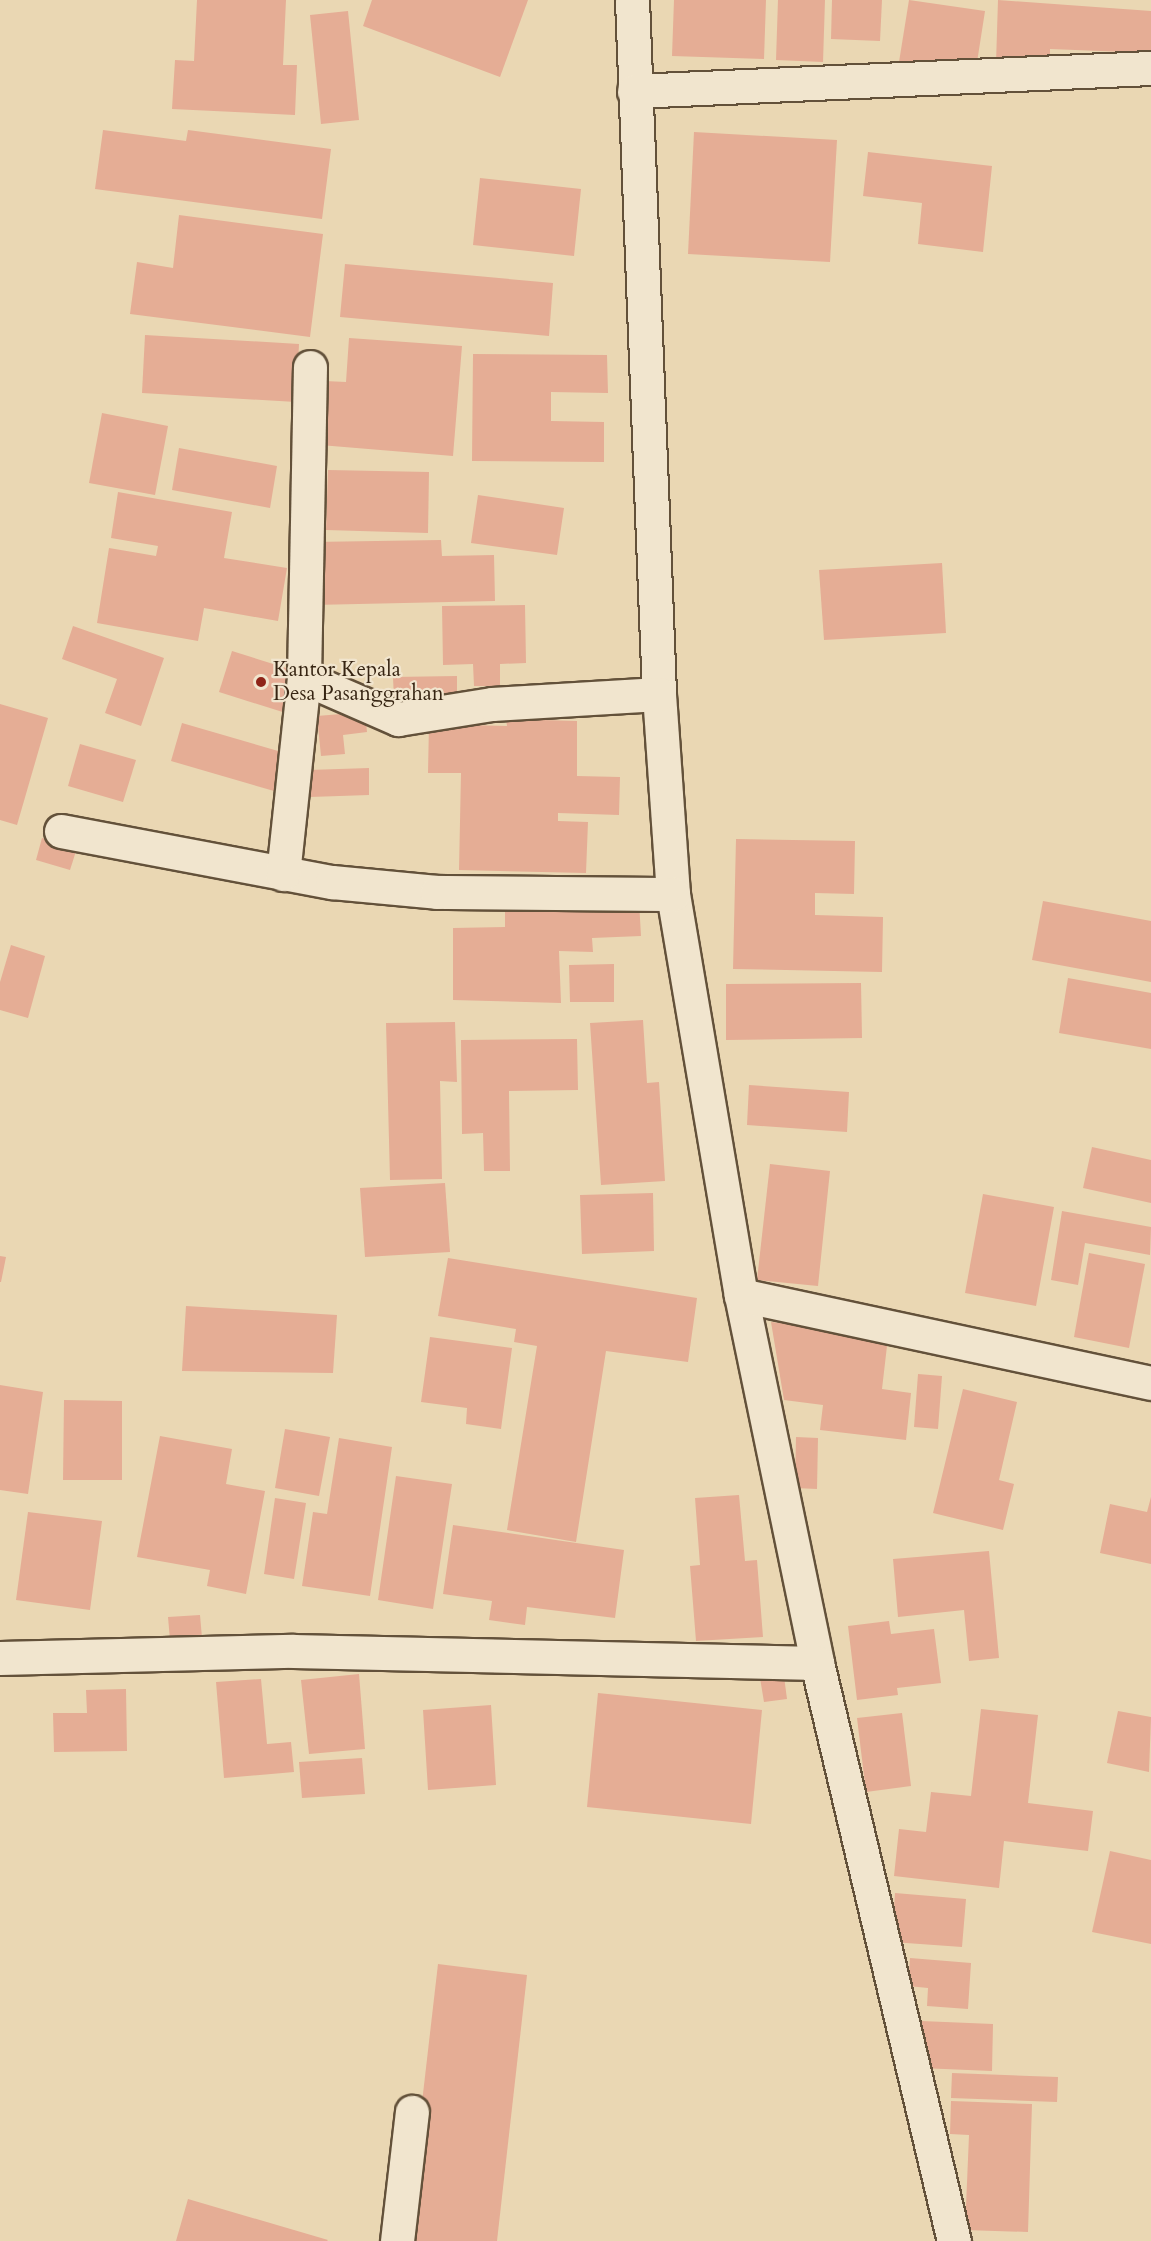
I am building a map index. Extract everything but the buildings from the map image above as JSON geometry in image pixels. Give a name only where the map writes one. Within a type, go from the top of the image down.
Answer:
[{"type":"street","points":[[632,0],[659,694],[674,894],[741,1295],[817,1663],[954,2241]]},
{"type":"street","points":[[634,91],[1151,68]]},
{"type":"street","points":[[283,874],[304,678],[310,367]]},
{"type":"street","points":[[304,678],[398,719],[492,704],[659,694]]},
{"type":"street","points":[[61,831],[283,874],[437,892],[674,894]]},
{"type":"street","points":[[741,1295],[1151,1383]]},
{"type":"street","points":[[0,1658],[293,1651],[817,1663]]},
{"type":"street","points":[[397,2241],[412,2112]]},
{"type":"place","name":"Kantor Kepala Desa Pasanggrahan","points":[[261,682]]}]
